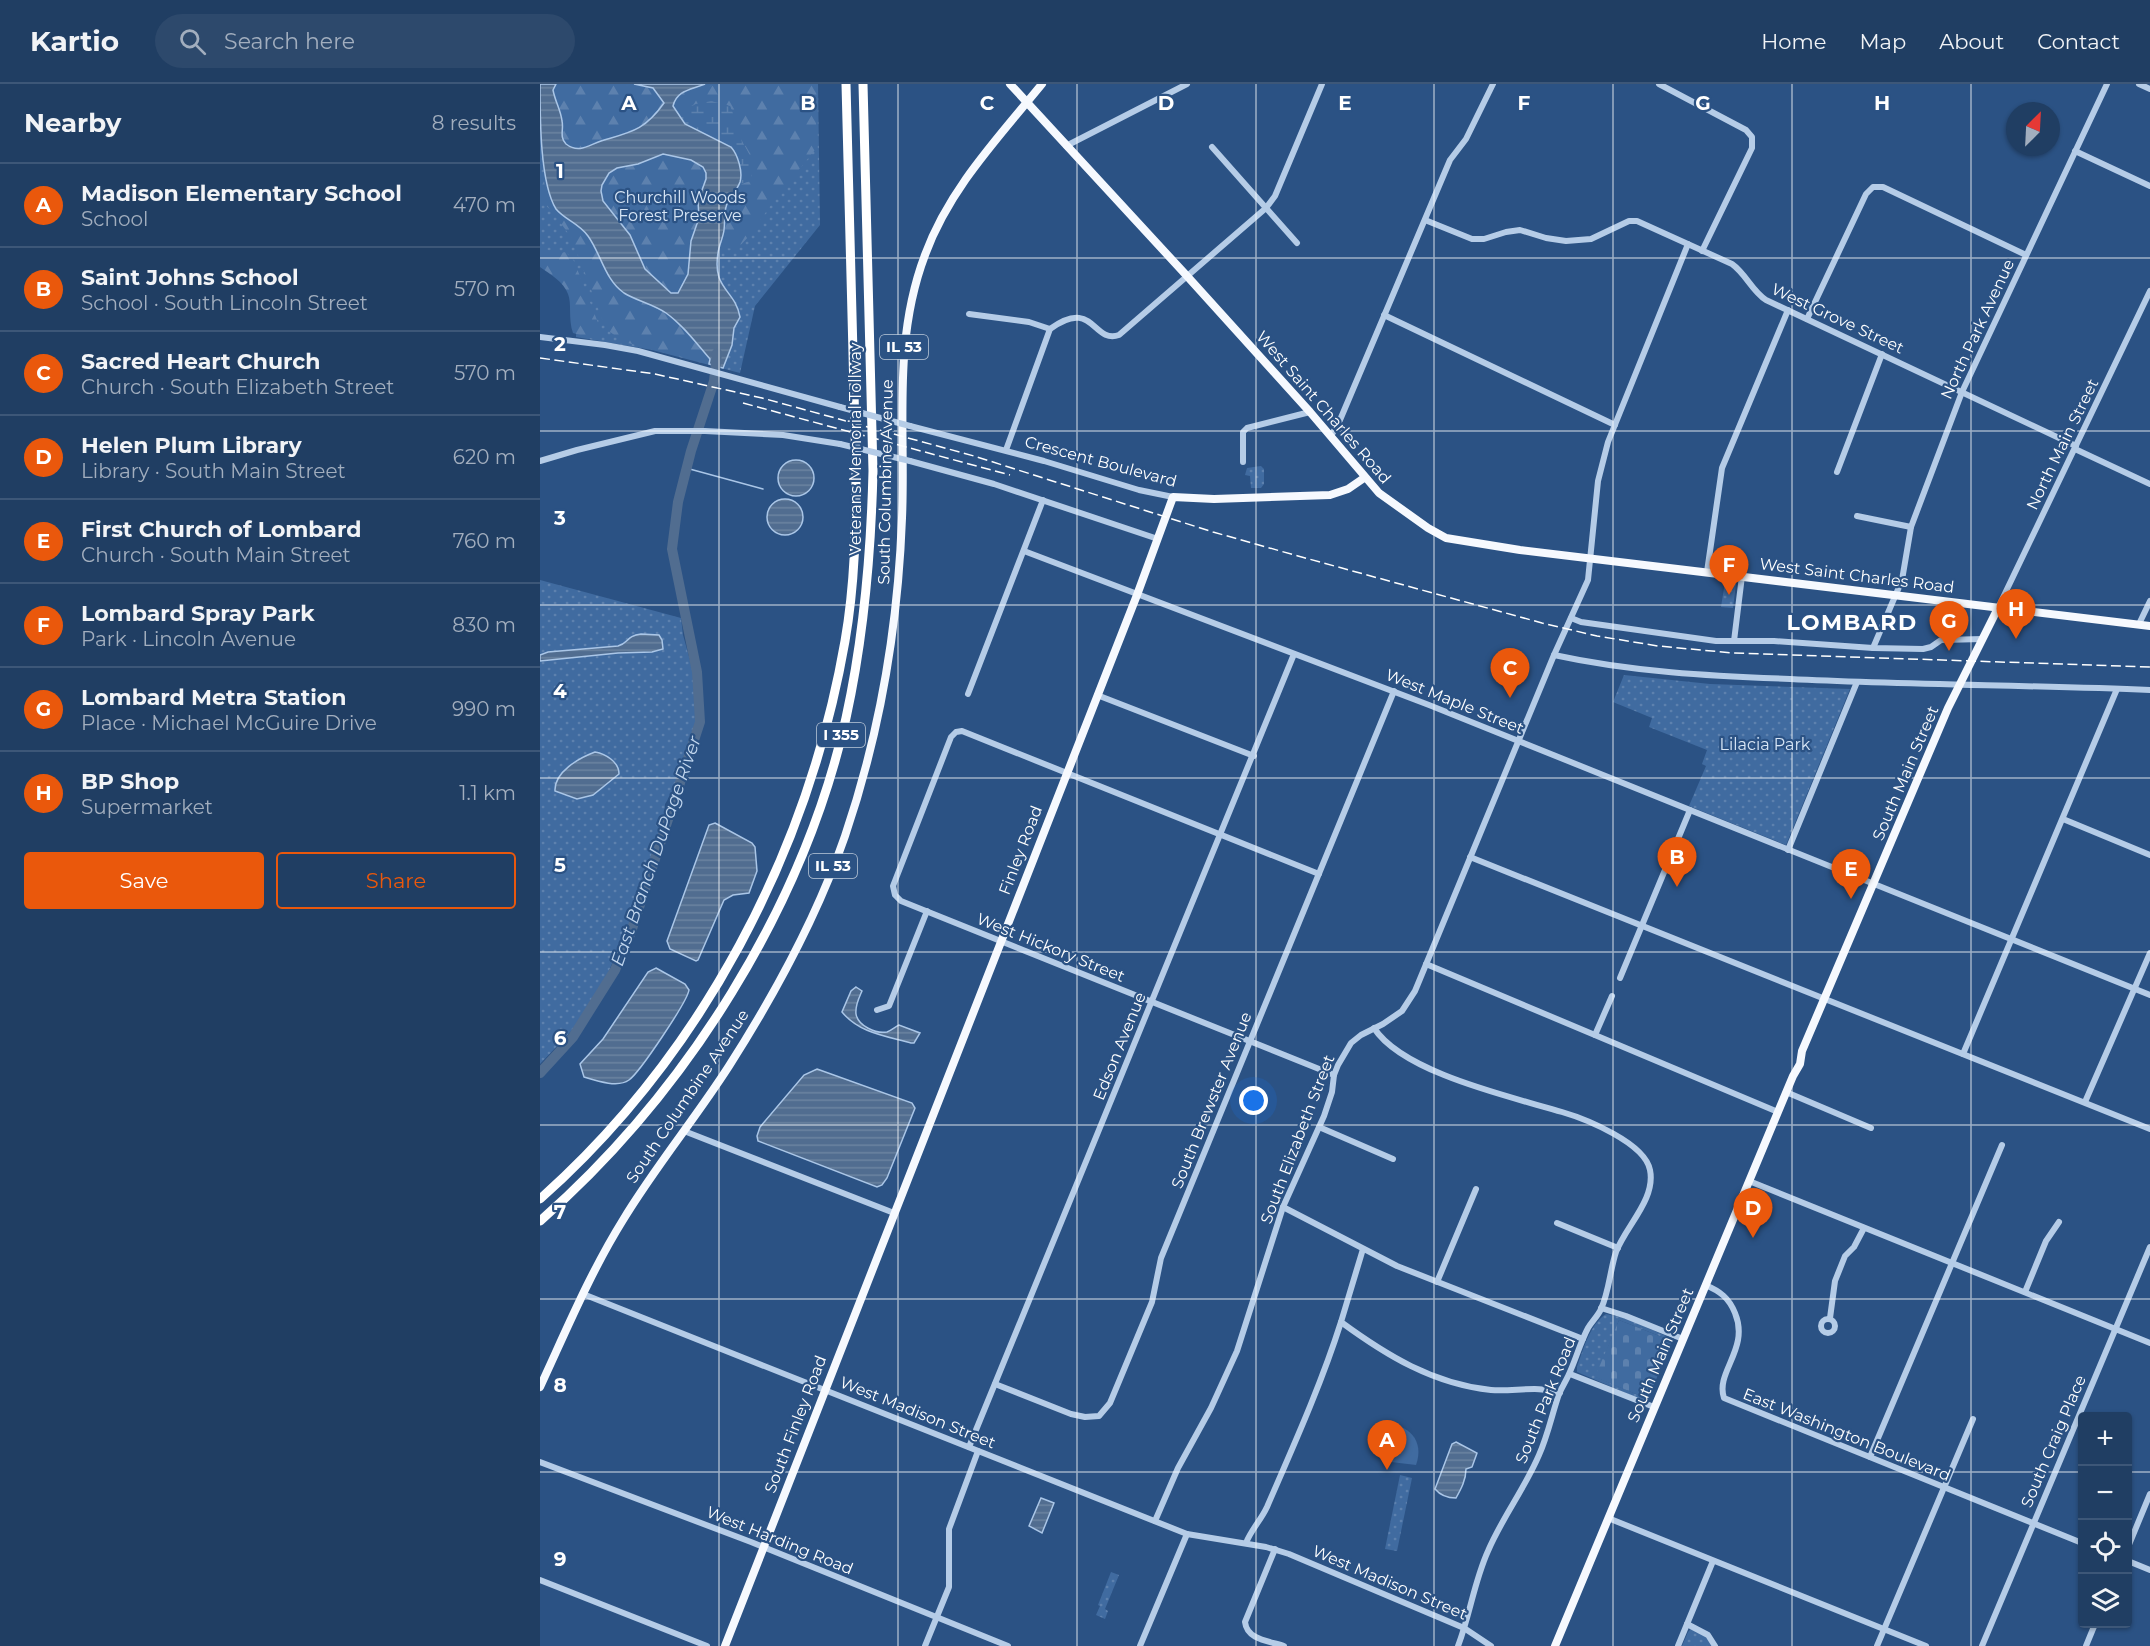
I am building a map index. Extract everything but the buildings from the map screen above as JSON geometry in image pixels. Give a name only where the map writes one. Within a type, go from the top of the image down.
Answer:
[{"type":"highway","name":"Veterans Memorial Tollway","points":[[540,1199],[595,1146],[654,1076],[684,1035],[732,960],[770,885],[789,840],[813,774],[830,714],[845,640],[856,533],[856,446],[846,84]]},
{"type":"highway","name":"Veterans Memorial Tollway","points":[[540,1221],[608,1155],[634,1126],[666,1088],[727,1001],[784,894],[829,779],[845,720],[859,650],[872,534],[873,471],[863,84]]},
{"type":"main road","name":"West Saint Charles Road","points":[[1010,84],[1310,412],[1365,478],[1392,503],[1446,538],[1521,550],[2150,626]]},
{"type":"main road","name":"IL 53","points":[[1027,102],[1042,84]]},
{"type":"main road","name":"South Columbine Avenue","points":[[540,1388],[583,1294],[625,1217],[729,1067],[778,983],[810,921],[843,840],[862,779],[882,700],[894,630],[902,515],[902,378],[906,334],[916,282],[932,236],[953,195],[1027,102]]},
{"type":"main road","name":"Crescent Boulevard","points":[[1173,497],[1205,499],[1330,495],[1348,489],[1365,478]]},
{"type":"main road","name":"Finley Road","points":[[894,1213],[1137,595],[1173,497]]},
{"type":"main road","name":"South Main Street","points":[[1555,1646],[1786,1092],[1800,1064],[1802,1051],[1873,884],[1959,684],[1998,608]]},
{"type":"main road","name":"South Finley Road","points":[[725,1646],[894,1213]]},
{"type":"street","points":[[1066,146],[1187,84]]},
{"type":"street","points":[[1006,450],[1050,329],[1065,319],[1076,317],[1088,320],[1105,334],[1119,335],[1266,208],[1275,196],[1322,84]]},
{"type":"street","points":[[1331,436],[1340,420],[1450,160],[1466,140],[1493,84]]},
{"type":"street","points":[[1659,84],[1746,130],[1752,137],[1752,148],[1702,251]]},
{"type":"street","name":"North Park Avenue","points":[[1873,648],[1902,580],[1911,527],[1962,392],[2107,84]]},
{"type":"street","points":[[2139,84],[2150,89]]},
{"type":"street","points":[[1212,147],[1297,243]]},
{"type":"street","points":[[2076,151],[2150,186]]},
{"type":"street","points":[[1807,319],[1866,194],[1873,187],[1883,188],[2026,255]]},
{"type":"street","name":"West Grove Street","points":[[1425,220],[1472,239],[1484,239],[1520,230],[1566,241],[1591,239],[1629,221],[1637,221],[1738,268],[1758,295],[2150,484]]},
{"type":"street","name":"South Elizabeth Street","points":[[1155,1521],[1178,1468],[1211,1408],[1237,1351],[1283,1207],[1319,1127],[1332,1092],[1334,1075],[1351,1043],[1402,1011],[1410,1001],[1554,655],[1588,580],[1598,481],[1615,425],[1688,244]]},
{"type":"street","name":"North Main Street","points":[[1998,608],[2150,291]]},
{"type":"street","points":[[1707,572],[1722,468],[1788,310]]},
{"type":"street","points":[[969,314],[1029,322],[1050,329]]},
{"type":"street","points":[[1384,315],[1615,425]]},
{"type":"street","name":"Crescent Boulevard","points":[[540,337],[622,348],[1006,450],[1139,490],[1173,497]]},
{"type":"street","points":[[1837,472],[1881,354]]},
{"type":"street","points":[[1243,462],[1243,432],[1246,428],[1310,412]]},
{"type":"street","points":[[540,461],[655,431],[783,435],[840,444],[910,460],[1044,500],[1158,539]]},
{"type":"street","points":[[968,694],[1044,500]]},
{"type":"street","points":[[1857,516],[1911,527]]},
{"type":"street","name":"West Maple Street","points":[[1024,551],[1394,691],[2150,995]]},
{"type":"street","points":[[1734,641],[1742,576]]},
{"type":"street","points":[[2139,624],[2150,601]]},
{"type":"street","points":[[1571,618],[1581,622],[1678,637],[1734,641],[1923,649],[1941,640],[1983,639]]},
{"type":"street","name":"Edson Avenue","points":[[969,1447],[1294,654]]},
{"type":"street","points":[[1554,655],[1615,666],[1685,674],[1857,682],[2150,690]]},
{"type":"street","points":[[1788,849],[1857,682]]},
{"type":"street","points":[[1963,1054],[2117,689]]},
{"type":"street","name":"South Brewster Avenue","points":[[995,1384],[1078,1416],[1099,1416],[1108,1406],[1152,1302],[1161,1258],[1394,691]]},
{"type":"street","points":[[1097,695],[1254,756]]},
{"type":"street","name":"West Hickory Street","points":[[1065,774],[969,733],[958,731],[951,737],[894,882],[895,895],[901,901],[1334,1075]]},
{"type":"street","points":[[1065,774],[1319,874]]},
{"type":"street","points":[[1620,978],[1690,810]]},
{"type":"street","points":[[2063,819],[2150,855]]},
{"type":"street","points":[[1470,857],[2150,1129]]},
{"type":"street","points":[[877,1010],[889,1006],[927,911]]},
{"type":"street","points":[[2085,1102],[2150,953]]},
{"type":"street","points":[[1426,964],[1778,1112]]},
{"type":"street","points":[[1595,1035],[1612,996]]},
{"type":"street","name":"South Park Road","points":[[1374,1028],[1388,1044],[1419,1062],[1484,1090],[1583,1120],[1635,1147],[1648,1163],[1651,1178],[1648,1193],[1618,1248],[1602,1308],[1583,1339],[1560,1393],[1536,1461],[1483,1562],[1458,1646]]},
{"type":"street","points":[[1786,1092],[1871,1128]]},
{"type":"street","points":[[1319,1127],[1393,1159]]},
{"type":"street","points":[[684,1131],[894,1213]]},
{"type":"street","points":[[1870,1457],[2002,1145]]},
{"type":"street","points":[[1749,1181],[2150,1343]]},
{"type":"street","points":[[1437,1282],[1476,1189]]},
{"type":"street","points":[[1283,1207],[1397,1266],[1583,1339]]},
{"type":"street","points":[[2025,1292],[2046,1241],[2059,1222]]},
{"type":"street","points":[[1557,1224],[1618,1248]]},
{"type":"street","points":[[1830,1318],[1835,1281],[1845,1256],[1854,1247],[1864,1228]]},
{"type":"street","name":"South Craig Place","points":[[1982,1646],[2150,1247]]},
{"type":"street","points":[[1246,1543],[1268,1505],[1326,1366],[1363,1249]]},
{"type":"street","name":"East Washington Boulevard","points":[[1705,1285],[1716,1289],[1730,1302],[1740,1326],[1739,1342],[1722,1384],[1724,1398],[2078,1541]]},
{"type":"street","name":"West Madison Street","points":[[583,1294],[1187,1534],[1275,1549],[1464,1628],[1491,1646]]},
{"type":"street","points":[[1602,1308],[1683,1339]]},
{"type":"street","points":[[1341,1322],[1398,1361],[1451,1382],[1488,1390],[1546,1389],[1560,1393]]},
{"type":"street","points":[[1569,1374],[1654,1407]]},
{"type":"street","points":[[1877,1646],[1973,1419]]},
{"type":"street","points":[[925,1646],[950,1580],[947,1546],[949,1529],[978,1451]]},
{"type":"street","name":"West Harding Road","points":[[540,1462],[1008,1646]]},
{"type":"street","points":[[2132,1535],[2150,1494]]},
{"type":"street","points":[[1608,1518],[1926,1646]]},
{"type":"street","points":[[1140,1646],[1187,1534]]},
{"type":"street","points":[[1275,1549],[1245,1619],[1245,1626],[1251,1636],[1284,1646]]},
{"type":"street","points":[[1678,1646],[1713,1562]]},
{"type":"street","points":[[2132,1563],[2150,1570]]},
{"type":"street","points":[[540,1580],[707,1646]]},
{"type":"street","points":[[1687,1624],[1708,1635],[1715,1646]]},
{"type":"street","points":[[2086,1646],[2093,1628]]},
{"type":"green space","name":"Churchill Woods Forest Preserve","points":[[540,84],[818,84],[820,225],[755,306],[740,373],[652,350],[576,337],[577,273],[540,253]]},
{"type":"green space","points":[[556,84],[606,84],[653,88],[664,104],[651,120],[638,129],[584,148],[575,148],[566,143],[563,138],[561,117],[553,90]]},
{"type":"green space","points":[[704,84],[706,87],[722,84],[818,84],[815,150],[737,249],[723,248],[721,243],[730,198],[741,185],[751,180],[750,156],[734,126],[734,116],[730,106],[711,101],[687,106],[672,103],[683,93]]},
{"type":"green space","points":[[711,101],[730,106],[734,116],[734,126],[750,156],[752,181],[739,184],[737,159],[732,151],[685,123],[672,103],[686,106]]},
{"type":"green space","points":[[663,154],[691,160],[703,167],[706,173],[698,201],[699,219],[691,241],[688,274],[678,293],[671,293],[645,269],[630,235],[603,201],[601,191],[609,173],[617,168],[638,164]]},
{"type":"green space","points":[[540,174],[556,210],[577,223],[588,236],[606,266],[608,276],[624,292],[664,312],[679,323],[711,360],[709,364],[624,342],[606,329],[571,237],[551,210],[540,201]]},
{"type":"green space","points":[[540,248],[559,253],[566,252],[574,261],[600,328],[599,335],[594,339],[573,333],[568,294],[560,282],[540,267]]},
{"type":"green space","points":[[1261,466],[1264,469],[1264,484],[1261,488],[1251,488],[1250,476],[1245,475],[1247,468]]},
{"type":"green space","points":[[540,580],[681,618],[683,635],[693,671],[696,710],[695,726],[672,793],[665,804],[664,825],[631,919],[600,992],[578,1024],[540,1064]]},
{"type":"green space","points":[[1725,582],[1736,584],[1733,608],[1721,607]]},
{"type":"green space","name":"Lilacia Park","points":[[1624,675],[1710,684],[1850,689],[1786,845],[1689,806],[1706,766],[1702,764],[1707,750],[1649,727],[1652,718],[1613,702]]},
{"type":"green space","points":[[1606,1314],[1625,1318],[1673,1339],[1672,1341],[1619,1320],[1596,1377],[1648,1399],[1647,1402],[1577,1372],[1588,1338],[1600,1318]]},
{"type":"green space","points":[[1619,1320],[1672,1341],[1648,1399],[1595,1377]]},
{"type":"green space","points":[[1384,1423],[1400,1426],[1412,1435],[1418,1448],[1416,1465],[1383,1461],[1377,1454]]},
{"type":"green space","points":[[1400,1475],[1412,1478],[1397,1551],[1385,1549]]},
{"type":"green space","points":[[1111,1572],[1119,1575],[1105,1609],[1108,1611],[1105,1619],[1096,1615]]},
{"type":"green space","points":[[1691,1629],[1705,1635],[1713,1646],[1682,1646]]},
{"type":"shaded area","points":[[540,84],[556,84],[553,90],[561,117],[563,139],[571,147],[584,148],[636,129],[650,119],[664,103],[653,88],[634,84],[705,84],[681,94],[673,106],[685,124],[731,147],[736,154],[740,169],[740,182],[726,207],[718,253],[718,275],[734,300],[740,317],[734,328],[732,345],[723,368],[709,364],[710,359],[684,329],[666,313],[629,296],[618,288],[588,236],[556,209],[544,167]],"holes":[[[663,154],[691,160],[703,167],[706,179],[698,201],[699,218],[691,241],[688,274],[678,293],[671,293],[645,269],[630,235],[603,201],[601,191],[609,173],[617,168],[638,164]]]},
{"type":"shaded area","points":[[796,460],[809,465],[814,478],[809,491],[796,496],[783,491],[778,478],[783,465]]},
{"type":"shaded area","points":[[785,499],[798,504],[803,517],[798,530],[785,535],[772,530],[767,517],[772,504]]},
{"type":"shaded area","points":[[659,635],[663,649],[652,652],[540,661],[540,655],[548,652],[618,646],[633,636]]},
{"type":"shaded area","points":[[595,752],[611,759],[617,766],[619,774],[593,795],[577,799],[555,791],[563,772],[575,762]]},
{"type":"shaded area","points":[[715,823],[752,843],[755,847],[757,871],[749,893],[733,895],[724,900],[696,961],[670,949],[667,941],[709,825]]},
{"type":"shaded area","points":[[656,968],[685,984],[689,990],[662,1036],[629,1080],[613,1084],[584,1077],[580,1064],[603,1039],[648,972]]},
{"type":"shaded area","points":[[856,987],[862,991],[856,1011],[860,1022],[878,1032],[887,1032],[899,1025],[920,1033],[914,1043],[874,1033],[856,1025],[849,1019],[842,1012],[851,991]]},
{"type":"shaded area","points":[[817,1069],[912,1103],[915,1108],[887,1178],[882,1185],[877,1187],[758,1141],[760,1127],[804,1075]]},
{"type":"shaded area","points":[[1456,1442],[1477,1453],[1472,1467],[1466,1469],[1464,1481],[1456,1498],[1444,1496],[1435,1489],[1452,1444]]},
{"type":"shaded area","points":[[1041,1498],[1054,1503],[1042,1533],[1029,1526]]},
{"type":"waterway","name":"East Branch DuPage River","points":[[540,1073],[573,1037],[615,970],[631,932],[700,722],[697,672],[672,549],[678,502],[691,451],[714,381],[717,353]]},
{"type":"waterway","points":[[686,468],[763,489]]},
{"type":"railway","points":[[540,358],[655,374],[762,398],[974,456],[1213,532],[1542,623],[1597,636],[1658,646],[1733,653],[2150,667]]},
{"type":"railway","points":[[743,403],[1010,475]]},
{"type":"place","name":"Lombard Spray Park","points":[[1729,595]]},
{"type":"place","name":"BP Shop","points":[[2016,639]]},
{"type":"place","name":"Lombard Metra Station","points":[[1949,651]]},
{"type":"place","name":"Sacred Heart Church","points":[[1510,698]]},
{"type":"place","name":"Saint Johns School","points":[[1677,887]]},
{"type":"place","name":"First Church of Lombard","points":[[1851,899]]},
{"type":"place","name":"Helen Plum Library","points":[[1753,1238]]},
{"type":"place","name":"Madison Elementary School","points":[[1387,1470]]},
{"type":"district","name":"LOMBARD","points":[[1852,622]]}]
